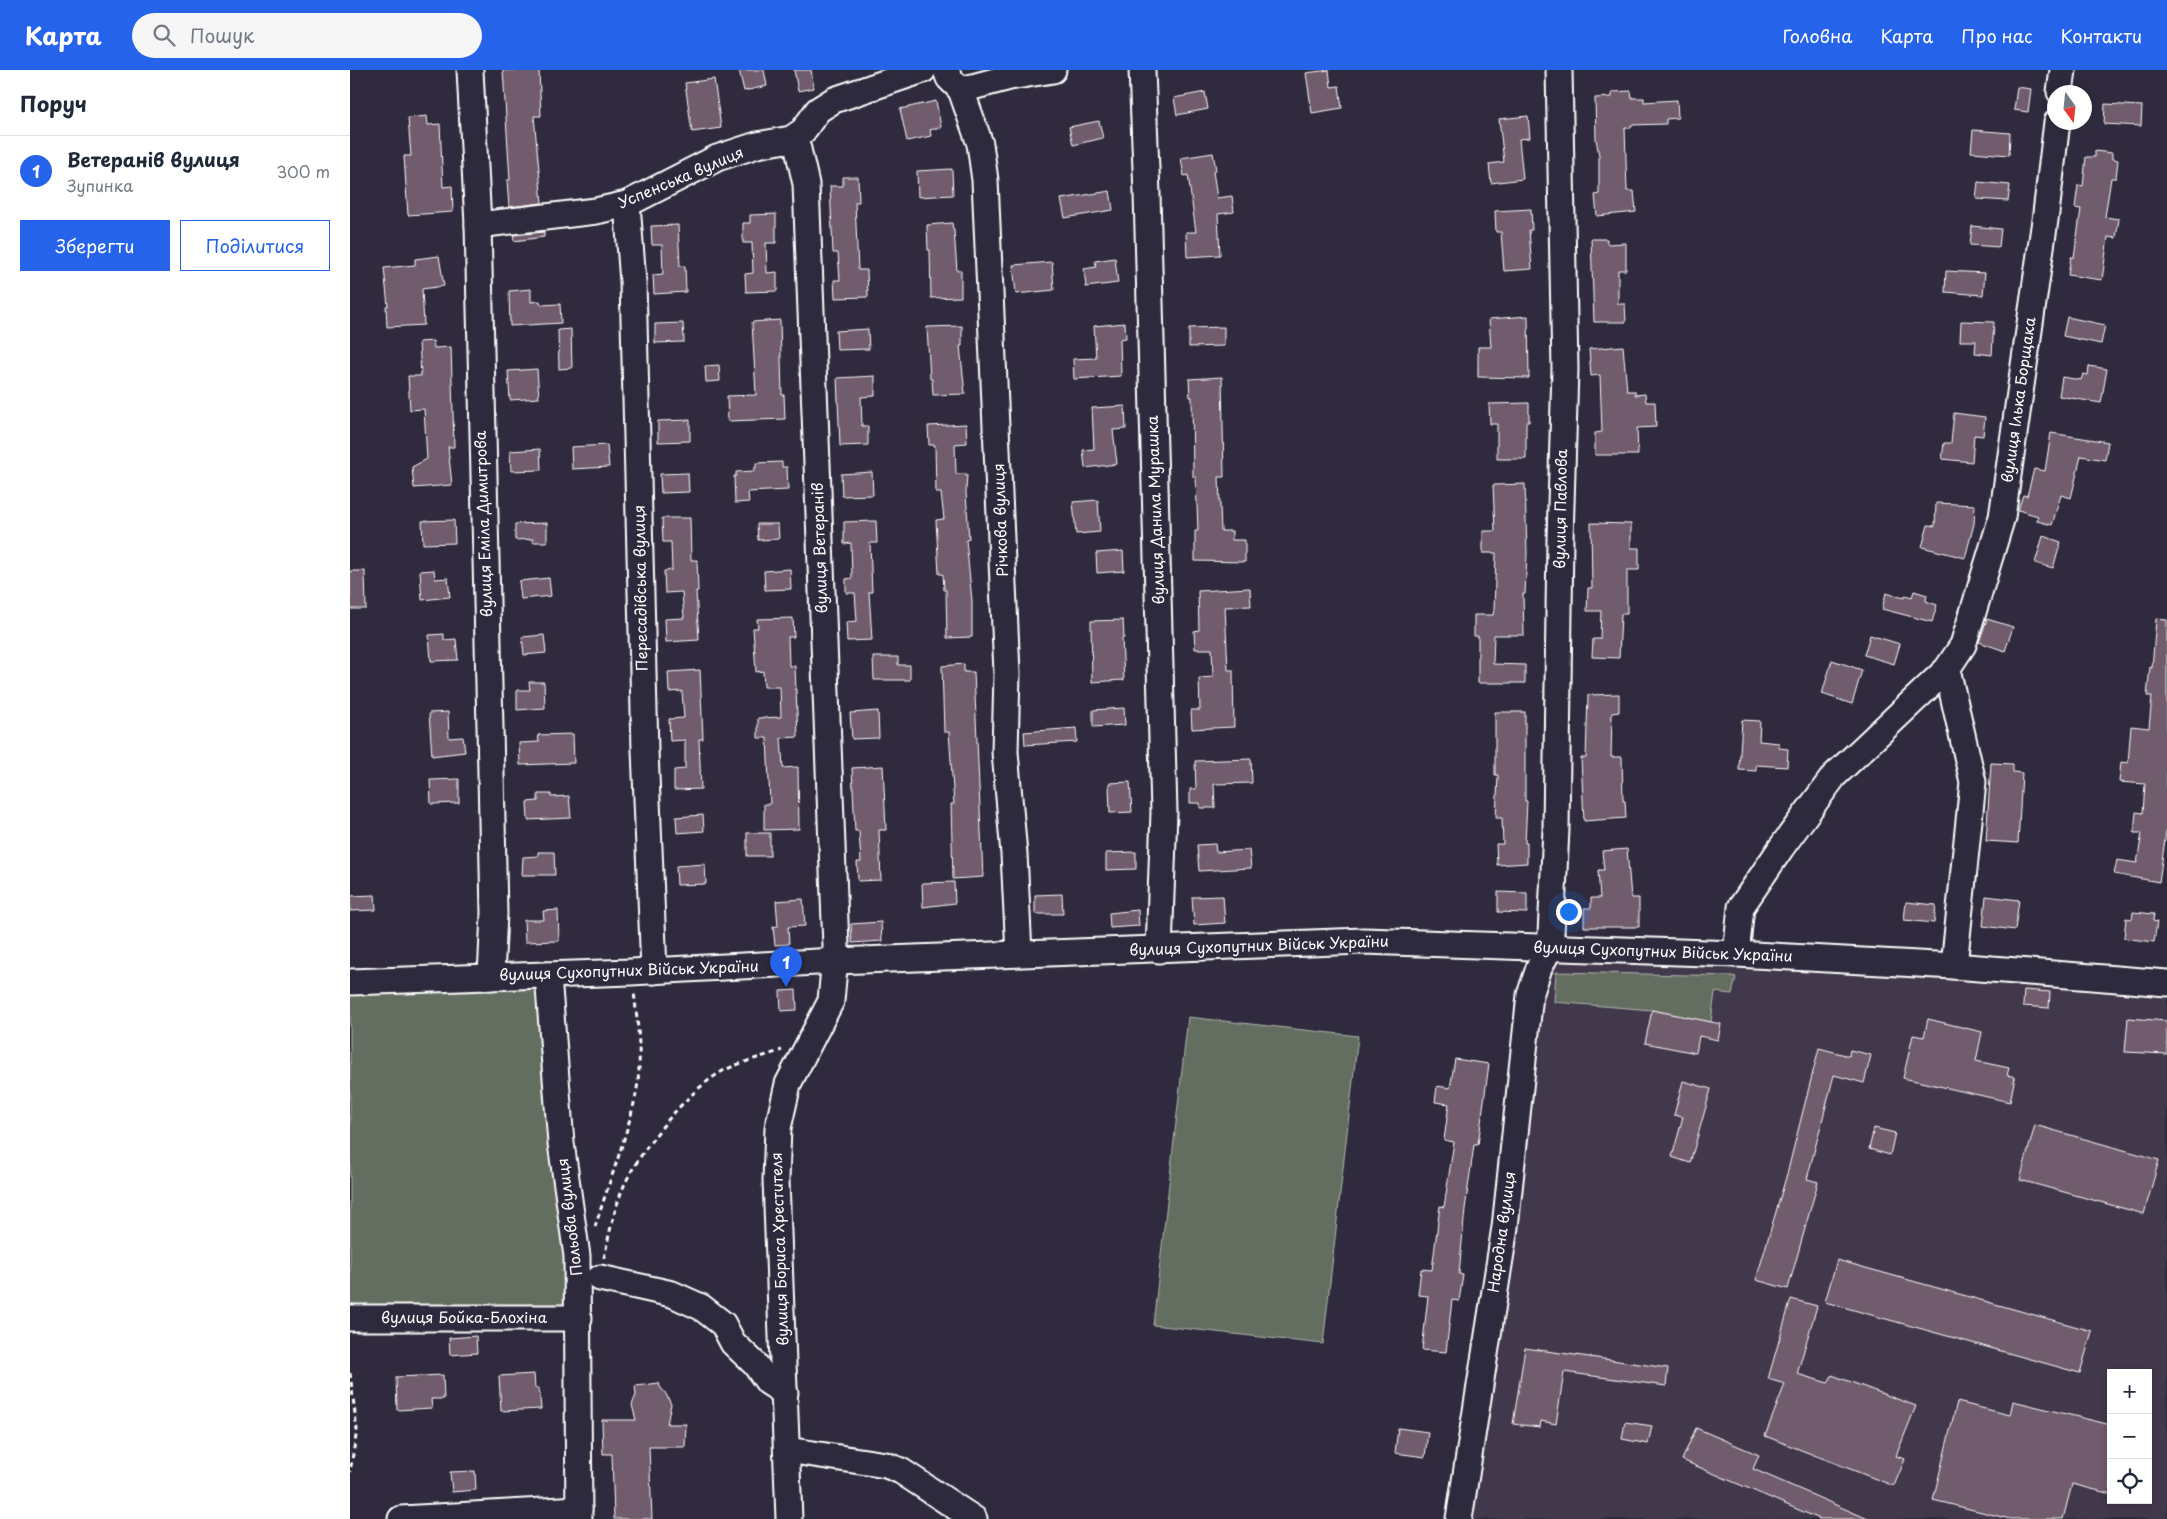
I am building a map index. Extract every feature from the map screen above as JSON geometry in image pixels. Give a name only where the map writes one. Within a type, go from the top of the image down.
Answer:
[{"type":"street","name":"вулиця Еміла Димитрова","points":[[470,70],[478,225],[493,894],[491,977]]},
{"type":"street","name":"Успенська вулиця","points":[[478,225],[596,211],[627,204],[718,158],[757,145],[791,138],[803,131],[818,110],[834,100],[875,84],[923,70]]},
{"type":"street","points":[[946,70],[949,78],[961,90],[1010,77],[1053,70]]},
{"type":"street","name":"вулиця Данила Мурашка","points":[[1142,70],[1164,812],[1159,950]]},
{"type":"street","name":"вулиця Павлова","points":[[1550,948],[1556,830],[1560,540],[1565,369],[1558,70]]},
{"type":"street","points":[[2061,85],[2063,70]]},
{"type":"street","name":"Річкова вулиця","points":[[961,90],[980,144],[985,180],[1005,636],[1005,752],[1014,854],[1019,953]]},
{"type":"street","name":"вулиця Ілька Борщака","points":[[1736,954],[1742,907],[1781,848],[1828,784],[1834,776],[1947,668],[1963,645],[2002,517],[2046,213],[2055,130]]},
{"type":"street","name":"вулиця Ветеранів","points":[[791,138],[798,149],[806,184],[836,961]]},
{"type":"street","name":"Пересадівська вулиця","points":[[627,204],[633,291],[645,750],[643,972]]},
{"type":"street","points":[[1947,668],[1973,782],[1954,966]]},
{"type":"street","name":"вулиця Сухопутних Військ України","points":[[350,982],[643,972],[1019,953],[1159,950],[1364,941],[1736,954],[1954,966],[2167,983]]},
{"type":"street","name":"Народна вулиця","points":[[1459,1519],[1505,1227],[1530,995],[1539,968],[1550,948]]},
{"type":"street","name":"вулиця Бориса Хрестителя","points":[[789,1519],[776,1180],[778,1128],[788,1084],[831,1001],[836,961]]},
{"type":"street","name":"Польова вулиця","points":[[548,975],[561,1143],[577,1256],[579,1318],[579,1514]]},
{"type":"street","points":[[600,1278],[672,1294],[701,1306],[723,1324],[733,1343],[755,1364],[768,1382],[785,1393]]},
{"type":"street","name":"вулиця Бойка-Блохіна","points":[[350,1318],[579,1318]]},
{"type":"street","points":[[787,1450],[886,1465],[901,1471],[974,1519]]},
{"type":"street","points":[[401,1519],[579,1514]]},
{"type":"path","points":[[594,1231],[635,1098],[639,1067],[638,1028],[643,972]]},
{"type":"path","points":[[600,1278],[609,1232],[623,1188],[644,1150],[688,1098],[721,1072],[811,1039]]},
{"type":"path","points":[[350,1373],[356,1430],[350,1472]]},
{"type":"shaded area","points":[[1565,956],[2167,990],[2167,1519],[1462,1519],[1543,966]]},
{"type":"green space","points":[[1556,972],[1736,977],[1732,994],[1715,992],[1711,1022],[1652,1010],[1554,1002]]},
{"type":"green space","points":[[538,985],[573,1306],[350,1315],[350,989]]},
{"type":"green space","points":[[1188,1017],[1358,1036],[1323,1344],[1153,1325]]},
{"type":"building","points":[[503,70],[539,70],[541,116],[534,116],[542,203],[509,207],[507,180],[510,180]]},
{"type":"building","points":[[739,70],[764,70],[767,86],[744,91]]},
{"type":"building","points":[[794,70],[811,70],[814,88],[798,91]]},
{"type":"building","points":[[1329,70],[1331,87],[1339,86],[1342,108],[1312,113],[1306,73]]},
{"type":"building","points":[[714,79],[721,128],[692,132],[685,83]]},
{"type":"building","points":[[2017,87],[2031,89],[2028,112],[2014,110]]},
{"type":"building","points":[[1631,91],[1632,98],[1644,98],[1644,102],[1677,100],[1678,118],[1666,119],[1666,124],[1631,125],[1631,128],[1625,128],[1627,191],[1634,191],[1636,212],[1597,216],[1595,195],[1599,194],[1599,155],[1596,139],[1595,98],[1612,97],[1612,92]]},
{"type":"building","points":[[1205,92],[1208,109],[1177,115],[1174,98]]},
{"type":"building","points":[[936,101],[941,127],[930,130],[931,136],[907,141],[900,109]]},
{"type":"building","points":[[2105,104],[2142,106],[2141,126],[2104,124]]},
{"type":"building","points":[[427,116],[428,125],[440,124],[443,187],[452,186],[453,212],[408,215],[404,156],[411,156],[408,118]]},
{"type":"building","points":[[1528,116],[1530,138],[1519,139],[1523,179],[1491,183],[1489,164],[1504,162],[1499,119]]},
{"type":"building","points":[[1099,121],[1103,138],[1073,145],[1069,127]]},
{"type":"building","points":[[1973,130],[2010,133],[2009,155],[1971,152]]},
{"type":"building","points":[[2095,151],[2112,153],[2112,159],[2118,160],[2116,178],[2111,178],[2105,217],[2119,219],[2116,238],[2108,237],[2102,280],[2068,275],[2071,257],[2074,257],[2081,209],[2075,208],[2078,185],[2083,186],[2086,157],[2095,157]]},
{"type":"building","points":[[1213,153],[1216,170],[1213,171],[1217,198],[1232,196],[1234,212],[1218,214],[1220,255],[1187,257],[1186,232],[1196,232],[1188,175],[1184,176],[1181,158]]},
{"type":"building","points":[[952,169],[953,195],[918,197],[917,171]]},
{"type":"building","points":[[843,177],[858,177],[859,202],[855,202],[858,270],[867,270],[868,297],[835,298],[834,280],[840,280],[838,253],[833,253],[830,186],[843,186]]},
{"type":"building","points":[[1978,182],[2010,185],[2008,201],[1976,199]]},
{"type":"building","points":[[1110,191],[1113,210],[1065,218],[1061,199]]},
{"type":"building","points":[[1531,209],[1532,230],[1529,230],[1532,269],[1504,271],[1501,232],[1496,232],[1495,211]]},
{"type":"building","points":[[776,214],[776,243],[766,243],[767,273],[777,272],[777,291],[746,292],[745,274],[753,273],[752,243],[743,243],[743,223],[750,223],[750,215]]},
{"type":"building","points":[[952,223],[957,271],[961,271],[961,297],[931,298],[930,250],[928,250],[927,225]]},
{"type":"building","points":[[678,225],[680,266],[685,266],[686,292],[654,294],[653,275],[663,274],[662,245],[652,245],[651,226]]},
{"type":"building","points":[[1972,226],[2001,229],[1999,247],[1970,245]]},
{"type":"building","points":[[544,232],[544,237],[514,241],[513,235]]},
{"type":"building","points":[[1591,239],[1607,239],[1607,244],[1626,243],[1626,270],[1618,270],[1618,304],[1625,304],[1626,322],[1594,322]]},
{"type":"building","points":[[439,256],[444,286],[422,289],[424,325],[387,327],[386,306],[388,306],[384,268],[415,265],[415,259]]},
{"type":"building","points":[[1115,258],[1118,283],[1086,287],[1084,269],[1096,267],[1095,261]]},
{"type":"building","points":[[1052,262],[1054,290],[1016,294],[1013,265]]},
{"type":"building","points":[[1946,271],[1985,273],[1983,295],[1945,292]]},
{"type":"building","points":[[531,289],[531,302],[540,301],[541,305],[560,304],[561,323],[510,326],[509,291]]},
{"type":"building","points":[[1528,316],[1529,378],[1478,377],[1478,347],[1491,347],[1489,319]]},
{"type":"building","points":[[2067,317],[2105,325],[2101,344],[2063,336]]},
{"type":"building","points":[[780,320],[782,395],[784,395],[785,419],[728,421],[727,396],[756,395],[752,322]]},
{"type":"building","points":[[1961,321],[1994,322],[1992,355],[1975,353],[1976,341],[1960,341]]},
{"type":"building","points":[[683,323],[684,342],[655,343],[655,324]]},
{"type":"building","points":[[1125,323],[1126,338],[1120,339],[1121,376],[1074,379],[1073,359],[1096,358],[1094,326]]},
{"type":"building","points":[[962,326],[962,346],[960,346],[965,394],[933,395],[932,379],[930,379],[927,327]]},
{"type":"building","points":[[1224,327],[1224,346],[1189,347],[1189,328]]},
{"type":"building","points":[[571,329],[572,368],[559,369],[558,330]]},
{"type":"building","points":[[868,329],[869,349],[837,350],[836,331]]},
{"type":"building","points":[[433,341],[434,348],[451,347],[454,447],[448,447],[452,485],[414,488],[412,467],[427,459],[424,409],[410,410],[408,376],[421,376],[419,342]]},
{"type":"building","points":[[1623,346],[1627,391],[1635,391],[1635,395],[1645,394],[1646,402],[1655,402],[1656,427],[1637,428],[1638,455],[1595,455],[1595,433],[1602,432],[1600,375],[1591,376],[1589,349]]},
{"type":"building","points":[[719,365],[720,381],[706,382],[705,366]]},
{"type":"building","points":[[2089,366],[2107,369],[2101,403],[2059,396],[2062,377],[2081,380],[2083,374],[2088,375]]},
{"type":"building","points":[[537,369],[539,398],[510,400],[508,371]]},
{"type":"building","points":[[875,376],[875,396],[861,397],[862,426],[868,426],[868,445],[840,446],[837,378]]},
{"type":"building","points":[[1222,377],[1224,477],[1219,477],[1221,531],[1232,531],[1232,540],[1245,540],[1245,562],[1195,561],[1195,531],[1198,531],[1196,477],[1193,477],[1192,397],[1190,397],[1189,379]]},
{"type":"building","points":[[1529,403],[1529,422],[1526,422],[1526,459],[1497,459],[1497,424],[1490,424],[1489,404]]},
{"type":"building","points":[[1125,406],[1126,429],[1113,430],[1117,464],[1085,468],[1083,450],[1094,449],[1092,408]]},
{"type":"building","points":[[1954,413],[1985,417],[1983,436],[1974,435],[1972,462],[1942,459],[1944,443],[1951,443]]},
{"type":"building","points":[[690,420],[690,441],[658,442],[658,421]]},
{"type":"building","points":[[966,424],[967,443],[955,444],[956,474],[967,474],[966,492],[969,539],[966,540],[972,601],[972,637],[947,638],[946,590],[944,590],[943,574],[939,574],[936,520],[944,519],[941,493],[936,493],[935,445],[929,445],[928,426]]},
{"type":"building","points":[[2051,433],[2108,442],[2105,460],[2081,456],[2071,498],[2061,495],[2052,525],[2037,521],[2038,516],[2018,510],[2023,495],[2027,496],[2034,469],[2045,471]]},
{"type":"building","points":[[607,445],[609,467],[572,469],[571,447]]},
{"type":"building","points":[[540,449],[541,470],[511,471],[510,451]]},
{"type":"building","points":[[782,462],[782,467],[787,467],[788,490],[748,492],[749,502],[735,503],[734,476],[736,476],[736,472],[754,471],[756,463]]},
{"type":"building","points":[[872,472],[873,495],[842,496],[841,474]]},
{"type":"building","points":[[688,473],[689,492],[661,493],[660,474]]},
{"type":"building","points":[[1525,484],[1527,554],[1525,594],[1523,594],[1524,635],[1494,635],[1493,664],[1525,665],[1525,683],[1478,683],[1478,636],[1474,636],[1474,615],[1493,615],[1494,610],[1496,553],[1483,553],[1483,531],[1495,531],[1493,485]]},
{"type":"building","points":[[1098,500],[1100,532],[1076,534],[1073,502]]},
{"type":"building","points":[[1936,503],[1975,505],[1974,524],[1965,558],[1922,547],[1928,525],[1935,526]]},
{"type":"building","points":[[662,518],[690,518],[691,560],[697,560],[698,591],[696,591],[699,640],[666,642],[665,619],[684,618],[682,592],[665,593],[664,571],[672,570],[671,542],[663,542]]},
{"type":"building","points":[[454,520],[455,543],[423,544],[422,521]]},
{"type":"building","points":[[876,521],[877,543],[870,543],[872,592],[869,592],[872,640],[847,641],[846,622],[857,621],[855,593],[846,593],[846,579],[852,578],[851,543],[844,544],[844,522]]},
{"type":"building","points":[[547,523],[547,542],[533,542],[533,539],[515,540],[515,524]]},
{"type":"building","points":[[1591,523],[1631,524],[1631,548],[1639,548],[1639,570],[1627,570],[1627,614],[1621,614],[1619,658],[1592,657],[1593,639],[1600,639],[1601,611],[1587,611],[1588,588],[1592,588]]},
{"type":"building","points":[[757,524],[778,524],[779,539],[758,540]]},
{"type":"building","points":[[2043,536],[2061,542],[2053,568],[2035,563]]},
{"type":"building","points":[[1123,551],[1124,571],[1097,573],[1096,553]]},
{"type":"building","points":[[790,569],[791,589],[765,590],[764,571]]},
{"type":"building","points":[[434,570],[435,579],[448,578],[450,597],[422,600],[420,571]]},
{"type":"building","points":[[350,571],[365,571],[366,609],[350,609]]},
{"type":"building","points":[[549,578],[551,596],[521,599],[519,581]]},
{"type":"building","points":[[1250,588],[1251,606],[1225,607],[1228,670],[1233,670],[1234,727],[1192,729],[1191,710],[1200,710],[1199,678],[1213,677],[1212,649],[1195,649],[1194,631],[1199,630],[1198,591]]},
{"type":"building","points":[[1914,591],[1927,595],[1926,601],[1937,605],[1932,622],[1882,609],[1886,593],[1904,598],[1905,595],[1912,597]]},
{"type":"building","points":[[793,618],[794,637],[788,637],[789,666],[795,666],[798,737],[781,738],[783,768],[798,767],[799,829],[764,830],[764,804],[770,804],[767,738],[758,738],[758,718],[781,717],[780,687],[764,687],[763,671],[756,672],[753,628],[758,628],[757,619]]},
{"type":"building","points":[[1987,619],[2013,627],[2005,651],[1979,642]]},
{"type":"building","points":[[2156,619],[2167,620],[2167,825],[2159,882],[2114,874],[2117,860],[2137,863],[2142,833],[2134,833],[2136,812],[2143,813],[2145,784],[2119,782],[2121,762],[2128,763],[2131,726],[2149,728],[2152,696],[2147,696],[2150,667],[2152,668]]},
{"type":"building","points":[[1123,620],[1124,680],[1092,682],[1091,621]]},
{"type":"building","points":[[444,634],[444,640],[456,639],[458,660],[431,661],[429,635]]},
{"type":"building","points":[[544,635],[546,653],[524,655],[522,637]]},
{"type":"building","points":[[1870,635],[1900,644],[1894,664],[1864,655]]},
{"type":"building","points":[[873,657],[898,657],[898,665],[910,665],[910,680],[874,680]]},
{"type":"building","points":[[1832,660],[1862,670],[1852,704],[1822,694]]},
{"type":"building","points":[[964,664],[964,672],[974,672],[983,877],[953,879],[951,804],[954,804],[949,732],[944,732],[942,666]]},
{"type":"building","points":[[700,670],[703,739],[699,739],[701,789],[674,790],[674,770],[685,769],[685,740],[670,741],[669,719],[684,718],[682,691],[669,692],[668,672]]},
{"type":"building","points":[[529,682],[544,682],[545,708],[517,710],[517,690],[530,690]]},
{"type":"building","points":[[1619,694],[1619,712],[1612,713],[1611,757],[1622,757],[1623,801],[1625,801],[1626,818],[1584,821],[1581,758],[1586,758],[1588,695]]},
{"type":"building","points":[[1124,708],[1125,725],[1093,727],[1093,710]]},
{"type":"building","points":[[878,711],[879,738],[852,739],[850,713]]},
{"type":"building","points":[[448,712],[449,738],[463,737],[465,752],[432,756],[429,713]]},
{"type":"building","points":[[1495,712],[1525,712],[1525,801],[1527,801],[1525,843],[1527,843],[1527,863],[1497,865],[1496,844],[1503,844],[1502,818],[1496,818],[1498,775],[1495,775]]},
{"type":"building","points":[[1742,720],[1760,721],[1759,741],[1779,743],[1779,748],[1788,749],[1787,767],[1756,765],[1756,771],[1739,770]]},
{"type":"building","points":[[1076,728],[1077,742],[1025,745],[1024,732]]},
{"type":"building","points":[[573,734],[574,763],[520,765],[519,743],[539,742],[538,735]]},
{"type":"building","points":[[1251,759],[1252,783],[1214,784],[1215,808],[1200,808],[1200,803],[1190,803],[1190,789],[1196,789],[1195,761]]},
{"type":"building","points":[[1991,763],[2013,764],[2013,772],[2022,773],[2018,843],[1986,841]]},
{"type":"building","points":[[883,766],[886,830],[879,830],[881,880],[858,881],[857,862],[861,862],[859,831],[855,831],[852,768]]},
{"type":"building","points":[[459,779],[459,803],[431,804],[430,780]]},
{"type":"building","points":[[1130,782],[1132,812],[1110,813],[1109,783]]},
{"type":"building","points":[[538,794],[551,794],[551,797],[569,796],[571,818],[528,820],[527,802],[538,801]]},
{"type":"building","points":[[703,815],[704,831],[677,833],[676,817]]},
{"type":"building","points":[[747,833],[770,833],[770,856],[747,856]]},
{"type":"building","points":[[1215,844],[1216,852],[1249,850],[1251,868],[1199,871],[1197,845]]},
{"type":"building","points":[[1627,849],[1631,898],[1639,898],[1639,927],[1584,927],[1584,908],[1591,908],[1591,898],[1600,898],[1598,870],[1604,870],[1602,851]]},
{"type":"building","points":[[538,852],[554,852],[555,875],[522,875],[523,857],[538,856]]},
{"type":"building","points":[[1136,852],[1136,869],[1106,870],[1106,853]]},
{"type":"building","points":[[705,864],[706,884],[677,885],[676,866]]},
{"type":"building","points":[[954,882],[955,903],[923,907],[922,883]]},
{"type":"building","points":[[1498,892],[1527,893],[1527,913],[1498,912]]},
{"type":"building","points":[[1062,894],[1063,914],[1035,914],[1035,895]]},
{"type":"building","points":[[375,895],[376,910],[350,911],[350,896]]},
{"type":"building","points":[[1223,896],[1225,923],[1194,925],[1192,897]]},
{"type":"building","points":[[1986,896],[2019,900],[2015,930],[1983,926]]},
{"type":"building","points":[[803,899],[805,926],[788,927],[789,944],[775,945],[773,927],[778,926],[776,901]]},
{"type":"building","points":[[1906,902],[1936,905],[1934,923],[1904,920]]},
{"type":"building","points":[[558,910],[559,941],[525,942],[524,920],[544,920],[543,911]]},
{"type":"building","points":[[1138,910],[1139,926],[1110,928],[1109,913]]},
{"type":"building","points":[[2133,912],[2154,914],[2153,921],[2157,922],[2154,942],[2124,938],[2126,918],[2132,919]]},
{"type":"building","points":[[881,922],[882,941],[852,943],[851,924]]},
{"type":"building","points":[[796,990],[797,1010],[781,1011],[780,991]]},
{"type":"building","points":[[2024,990],[2050,992],[2049,1008],[2023,1006]]},
{"type":"building","points":[[1652,1010],[1721,1024],[1718,1040],[1699,1036],[1696,1053],[1645,1043]]},
{"type":"building","points":[[2128,1018],[2167,1021],[2167,1054],[2125,1052]]},
{"type":"building","points":[[1928,1019],[1982,1032],[1976,1061],[2009,1068],[2007,1075],[2015,1077],[2010,1102],[1903,1078],[1913,1035],[1924,1037]]},
{"type":"building","points":[[1819,1048],[1849,1056],[1850,1050],[1871,1055],[1864,1083],[1834,1075],[1807,1179],[1818,1182],[1788,1289],[1756,1280],[1787,1174]]},
{"type":"building","points":[[1455,1059],[1489,1064],[1478,1145],[1474,1145],[1465,1209],[1459,1274],[1463,1275],[1459,1301],[1452,1300],[1446,1352],[1422,1350],[1428,1296],[1418,1295],[1421,1269],[1432,1270],[1440,1206],[1444,1207],[1454,1142],[1444,1140],[1449,1104],[1435,1102],[1437,1086],[1450,1088]]},
{"type":"building","points":[[1683,1081],[1711,1089],[1690,1163],[1672,1157],[1683,1117],[1674,1115]]},
{"type":"building","points":[[2035,1125],[2159,1160],[2144,1214],[2020,1180]]},
{"type":"building","points":[[1874,1128],[1895,1133],[1890,1155],[1869,1149]]},
{"type":"building","points":[[1837,1260],[2092,1331],[2080,1373],[1825,1302]]},
{"type":"building","points":[[1791,1299],[1817,1306],[1797,1374],[1828,1383],[1832,1375],[1916,1406],[1896,1456],[1905,1459],[1894,1486],[1765,1436],[1785,1384],[1768,1379]]},
{"type":"building","points":[[476,1336],[477,1353],[450,1355],[449,1338]]},
{"type":"building","points":[[1525,1348],[1668,1368],[1666,1386],[1564,1372],[1556,1424],[1541,1421],[1540,1427],[1513,1424]]},
{"type":"building","points":[[534,1374],[535,1388],[539,1388],[541,1409],[501,1411],[499,1376]]},
{"type":"building","points":[[443,1375],[444,1399],[431,1399],[432,1408],[397,1410],[396,1377]]},
{"type":"building","points":[[659,1383],[671,1404],[667,1424],[686,1424],[685,1447],[649,1447],[652,1519],[614,1519],[612,1454],[603,1454],[602,1420],[636,1420],[632,1405],[636,1395],[635,1386]]},
{"type":"building","points":[[2013,1401],[2107,1424],[2107,1493],[2072,1484],[2063,1519],[2010,1519],[1933,1500],[1957,1402],[2010,1415]]},
{"type":"building","points":[[1625,1422],[1652,1426],[1648,1444],[1622,1439]]},
{"type":"building","points":[[1398,1428],[1428,1432],[1425,1457],[1395,1453]]},
{"type":"building","points":[[1696,1428],[1759,1455],[1753,1469],[1868,1519],[1820,1519],[1682,1460]]},
{"type":"building","points":[[475,1471],[476,1490],[452,1492],[450,1472]]},
{"type":"place","name":"Ветеранів вулиця","points":[[786,987]]}]
